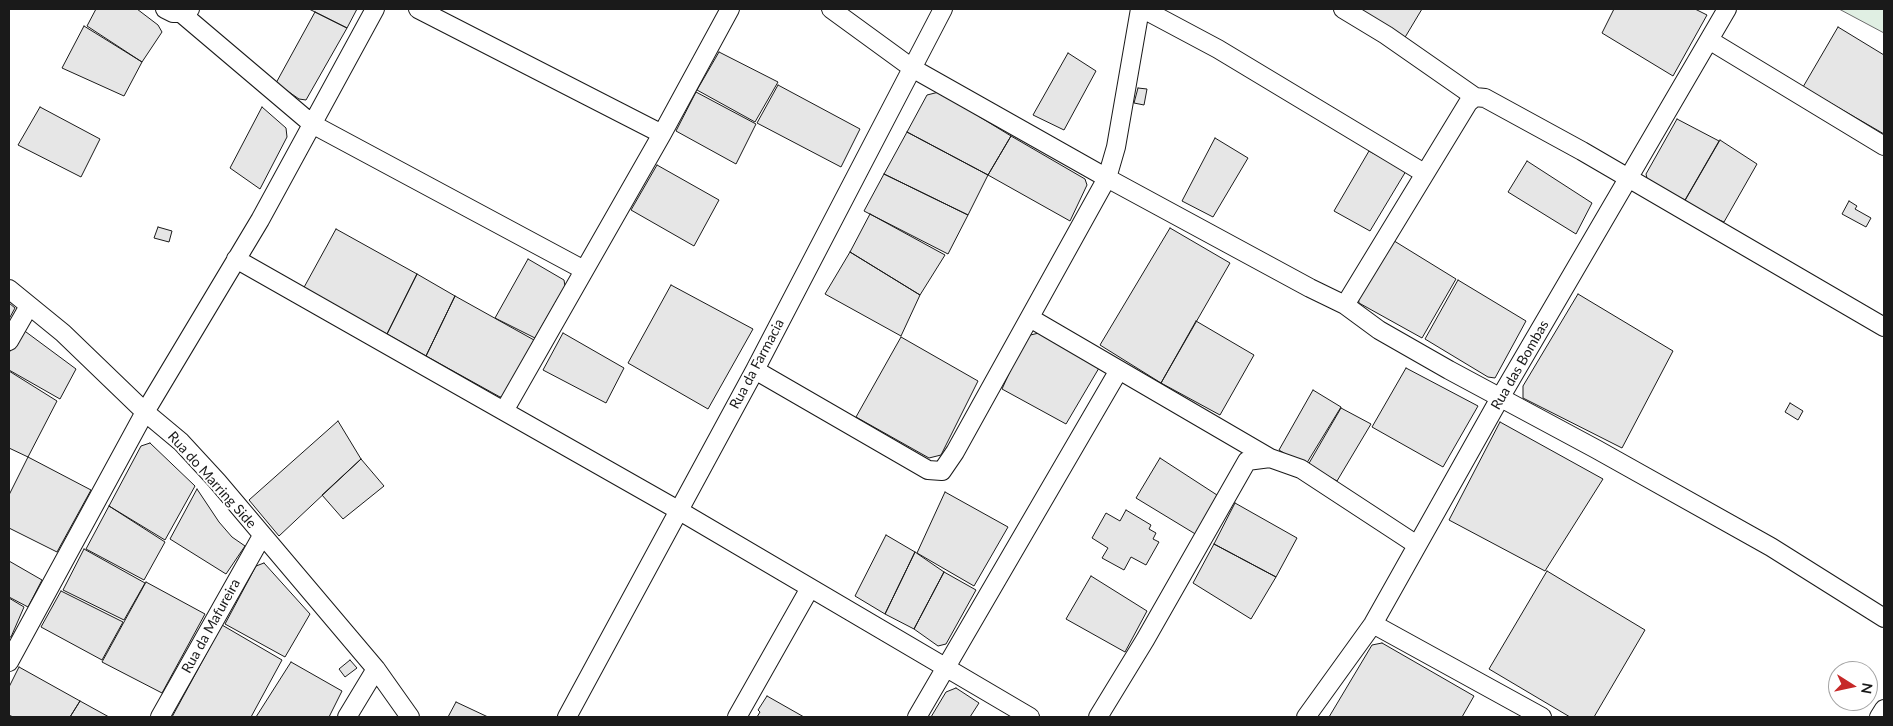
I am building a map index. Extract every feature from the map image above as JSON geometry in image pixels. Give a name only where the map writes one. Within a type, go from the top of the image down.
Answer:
[{"type":"street","points":[[9,662],[146,412],[260,220],[375,9]]},
{"type":"street","points":[[418,9],[662,134]]},
{"type":"street","points":[[504,412],[662,134],[730,9]]},
{"type":"street","points":[[831,9],[912,68],[1107,178],[1345,305],[1379,330],[1771,547],[1884,618]]},
{"type":"street","name":"Rua da Farmacia","points":[[568,717],[755,370],[943,9]]},
{"type":"street","points":[[755,370],[928,470],[942,470],[955,452],[1107,178],[1116,147],[1142,9],[1218,49],[1424,173]]},
{"type":"street","points":[[1343,9],[1386,35],[1475,97],[1485,98],[1629,178],[1884,327]]},
{"type":"street","name":"Rua das Bombas","points":[[1306,717],[1373,624],[1500,398],[1727,9]]},
{"type":"street","points":[[179,10],[312,124],[584,270]]},
{"type":"street","points":[[1709,40],[1884,146]]},
{"type":"street","points":[[1345,305],[1468,102],[1475,97]]},
{"type":"street","points":[[236,259],[678,510],[1030,717]]},
{"type":"street","name":"Rua do Marring Side","points":[[9,289],[63,333],[146,412],[181,442],[217,481],[376,669],[410,717]]},
{"type":"street","points":[[9,342],[29,306]]},
{"type":"street","points":[[1030,318],[1270,458],[1301,469],[1417,545]]},
{"type":"street","points":[[917,717],[1119,370]]},
{"type":"street","points":[[1098,717],[1145,640],[1247,461],[1270,458]]},
{"type":"street","name":"Rua da Mafureira","points":[[160,717],[262,536]]},
{"type":"street","points":[[736,717],[810,588]]},
{"type":"street","points":[[1373,624],[1542,717]]},
{"type":"street","points":[[347,717],[376,669]]},
{"type":"street","points":[[1879,717],[1884,708]]},
{"type":"green space","points":[[1839,9],[1884,9],[1884,33]]},
{"type":"building","points":[[96,9],[137,9],[158,25],[162,32],[142,62],[87,26]]},
{"type":"building","points":[[309,9],[357,9],[347,28]]},
{"type":"building","points":[[1354,9],[1422,9],[1404,39]]},
{"type":"building","points":[[1614,9],[1695,9],[1707,15],[1673,76],[1602,33]]},
{"type":"building","points":[[315,12],[347,28],[306,100],[299,99],[276,83]]},
{"type":"building","points":[[84,26],[142,62],[124,96],[62,68]]},
{"type":"building","points":[[1838,27],[1884,55],[1884,134],[1803,87]]},
{"type":"building","points":[[719,52],[778,82],[755,122],[697,90]]},
{"type":"building","points":[[1068,53],[1096,71],[1064,130],[1033,115]]},
{"type":"building","points":[[778,85],[860,129],[841,167],[757,123]]},
{"type":"building","points":[[1138,88],[1147,89],[1144,105],[1134,103]]},
{"type":"building","points":[[696,92],[756,124],[736,164],[676,131]]},
{"type":"building","points":[[939,92],[1011,136],[988,175],[907,132],[927,95]]},
{"type":"building","points":[[40,107],[100,139],[81,177],[18,145]]},
{"type":"building","points":[[262,107],[286,128],[287,137],[260,189],[230,168]]},
{"type":"building","points":[[1677,119],[1719,141],[1685,200],[1648,183],[1646,174]]},
{"type":"building","points":[[907,132],[988,175],[968,215],[884,174]]},
{"type":"building","points":[[1011,136],[1085,179],[1087,185],[1070,221],[988,175]]},
{"type":"building","points":[[1215,138],[1248,158],[1213,217],[1182,201]]},
{"type":"building","points":[[1720,140],[1757,164],[1724,222],[1683,204]]},
{"type":"building","points":[[1369,151],[1406,171],[1370,231],[1334,211]]},
{"type":"building","points":[[1527,161],[1592,203],[1576,234],[1508,192]]},
{"type":"building","points":[[657,165],[719,200],[694,246],[631,210]]},
{"type":"building","points":[[884,174],[968,215],[948,254],[864,211]]},
{"type":"building","points":[[1849,201],[1857,206],[1855,209],[1871,218],[1866,227],[1842,214]]},
{"type":"building","points":[[870,214],[945,255],[920,295],[850,252]]},
{"type":"building","points":[[158,227],[172,231],[169,242],[154,238]]},
{"type":"building","points":[[1170,228],[1230,263],[1161,383],[1100,345]]},
{"type":"building","points":[[336,229],[417,274],[387,334],[302,291]]},
{"type":"building","points":[[1391,239],[1456,279],[1422,338],[1359,303],[1358,296]]},
{"type":"building","points":[[850,252],[920,295],[901,336],[825,294]]},
{"type":"building","points":[[528,259],[564,280],[565,286],[535,338],[495,318]]},
{"type":"building","points":[[417,274],[455,296],[426,356],[387,334]]},
{"type":"building","points":[[1458,280],[1526,321],[1495,378],[1488,377],[1425,339]]},
{"type":"building","points":[[671,285],[753,329],[708,409],[628,363]]},
{"type":"building","points":[[1578,294],[1673,351],[1622,448],[1523,398],[1523,386]]},
{"type":"building","points":[[455,296],[534,340],[505,396],[500,397],[426,356]]},
{"type":"building","points":[[9,303],[15,308],[9,319]]},
{"type":"building","points":[[1196,321],[1254,355],[1220,415],[1161,383]]},
{"type":"building","points":[[22,329],[76,369],[60,399],[9,370],[9,353]]},
{"type":"building","points":[[563,333],[624,368],[606,403],[543,370]]},
{"type":"building","points":[[1039,333],[1099,368],[1066,424],[1002,389],[1026,336]]},
{"type":"building","points":[[901,337],[978,381],[941,455],[929,458],[856,417]]},
{"type":"building","points":[[1406,368],[1478,406],[1443,467],[1372,427]]},
{"type":"building","points":[[9,371],[57,401],[28,457],[9,448]]},
{"type":"building","points":[[1313,390],[1341,407],[1305,466],[1279,450]]},
{"type":"building","points":[[1790,403],[1803,411],[1798,420],[1785,412]]},
{"type":"building","points":[[1341,408],[1371,424],[1337,481],[1308,465]]},
{"type":"building","points":[[338,421],[361,459],[279,536],[249,500]]},
{"type":"building","points":[[1500,422],[1603,479],[1545,571],[1449,520]]},
{"type":"building","points":[[150,443],[195,486],[165,540],[109,506],[141,446]]},
{"type":"building","points":[[28,457],[91,490],[57,552],[9,528],[9,495]]},
{"type":"building","points":[[1160,458],[1217,495],[1197,535],[1136,498]]},
{"type":"building","points":[[361,459],[384,486],[343,519],[322,495]]},
{"type":"building","points":[[197,489],[219,522],[232,537],[245,546],[226,574],[170,539]]},
{"type":"building","points":[[945,492],[1008,527],[974,586],[917,553]]},
{"type":"building","points":[[1235,503],[1297,538],[1276,577],[1214,544]]},
{"type":"building","points":[[109,506],[165,542],[144,580],[86,549]]},
{"type":"building","points":[[1126,510],[1151,525],[1149,529],[1156,533],[1153,539],[1159,542],[1146,565],[1131,557],[1124,570],[1102,558],[1108,548],[1092,538],[1106,513],[1120,521]]},
{"type":"building","points":[[886,535],[915,552],[885,614],[855,596]]},
{"type":"building","points":[[1214,544],[1276,577],[1251,619],[1193,583]]},
{"type":"building","points":[[84,549],[145,583],[124,620],[63,590]]},
{"type":"building","points":[[915,552],[944,572],[914,629],[885,614]]},
{"type":"building","points":[[9,561],[42,580],[28,607],[9,597]]},
{"type":"building","points":[[264,563],[310,614],[285,657],[225,624],[256,566]]},
{"type":"building","points":[[1547,571],[1645,630],[1594,717],[1570,717],[1489,669]]},
{"type":"building","points":[[944,572],[976,590],[946,644],[938,646],[914,629]]},
{"type":"building","points":[[1091,576],[1147,611],[1125,652],[1066,619]]},
{"type":"building","points":[[146,582],[205,614],[162,693],[102,662]]},
{"type":"building","points":[[61,591],[123,622],[102,660],[41,627]]},
{"type":"building","points":[[9,598],[24,607],[11,637],[9,637]]},
{"type":"building","points":[[222,625],[282,660],[251,717],[172,717]]},
{"type":"building","points":[[1382,643],[1474,696],[1462,717],[1329,717],[1372,645]]},
{"type":"building","points":[[350,660],[357,668],[345,677],[339,669]]},
{"type":"building","points":[[291,662],[342,691],[329,717],[256,717]]},
{"type":"building","points":[[19,667],[80,701],[70,717],[13,717],[9,715],[9,687]]},
{"type":"building","points":[[956,688],[979,703],[970,717],[931,717],[946,692]]},
{"type":"building","points":[[767,696],[804,717],[757,717],[760,712],[758,710]]},
{"type":"building","points":[[80,701],[109,717],[70,717]]},
{"type":"building","points":[[456,702],[488,717],[448,717]]}]
